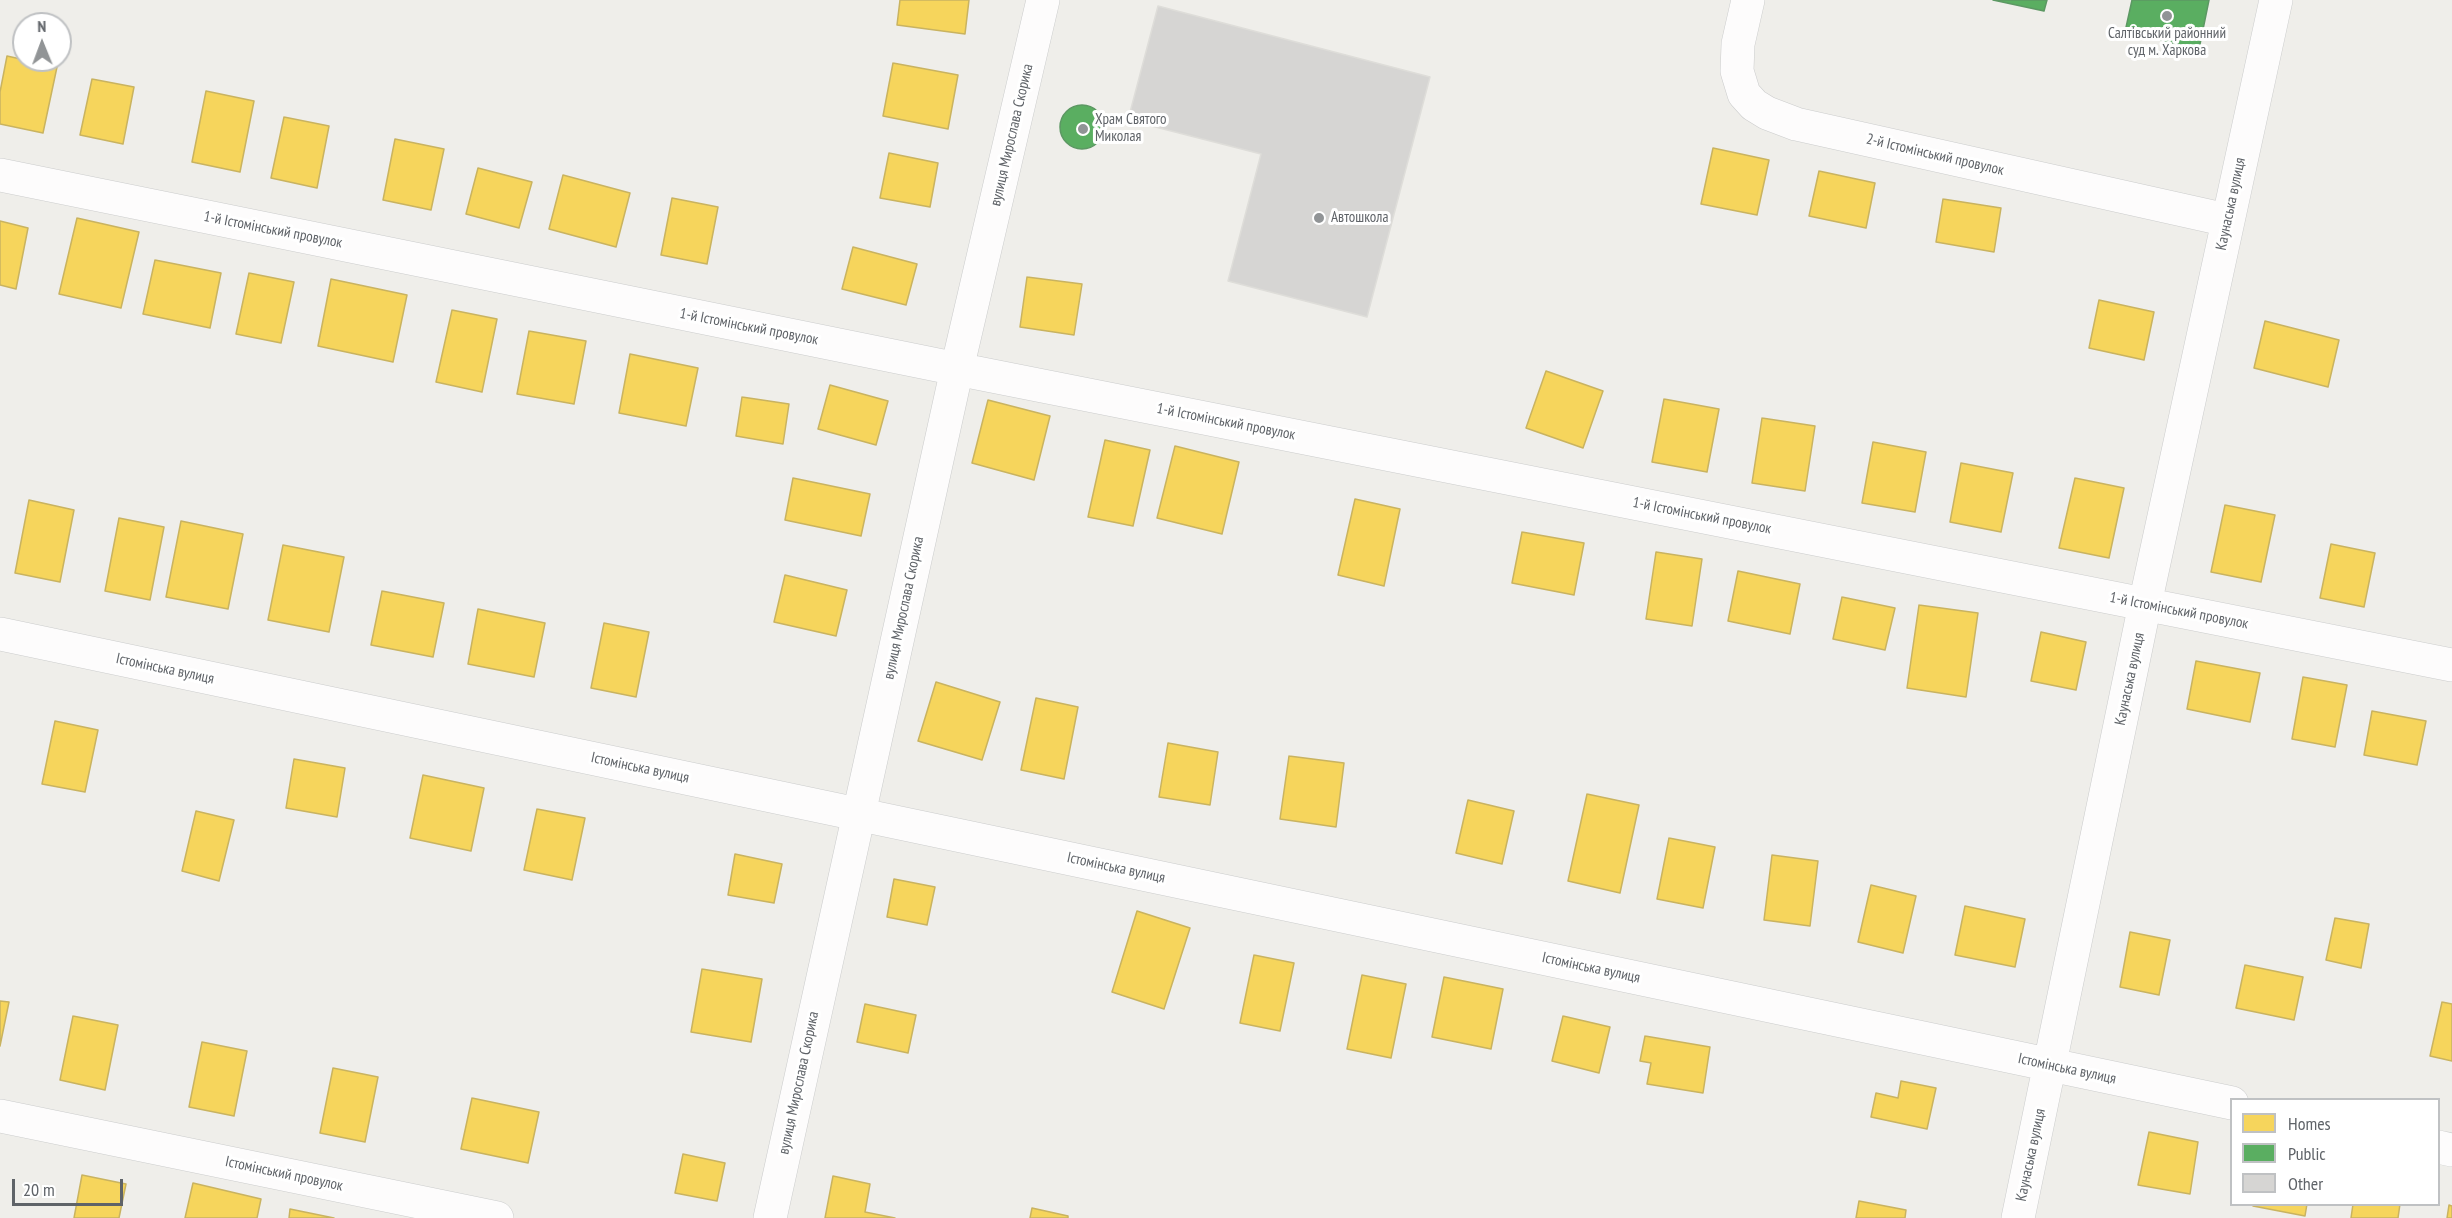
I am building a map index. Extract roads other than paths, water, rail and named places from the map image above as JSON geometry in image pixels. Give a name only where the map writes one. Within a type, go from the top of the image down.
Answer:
[{"type":"street","name":"вулиця Мирослава Скорика","points":[[770,1218],[957,369],[1043,0]]},
{"type":"street","name":"2-й Істомінський провулок","points":[[1748,0],[1738,44],[1737,71],[1744,94],[1754,105],[1767,113],[1796,124],[2227,220]]},
{"type":"street","name":"Каунаська вулиця","points":[[2018,1218],[2145,604],[2276,0]]},
{"type":"street","name":"1-й Істомінський провулок","points":[[0,175],[957,369],[2452,665]]},
{"type":"street","name":"Істомінська вулиця","points":[[0,634],[2230,1103]]},
{"type":"street","name":"Істомінський провулок","points":[[0,1116],[497,1218]]},
{"type":"place","name":"Салтівський районний суд м. Харкова","points":[[2167,16]]},
{"type":"place","name":"Храм Святого Миколая","points":[[1083,129]]},
{"type":"place","name":"Автошкола","points":[[1319,218]]}]
